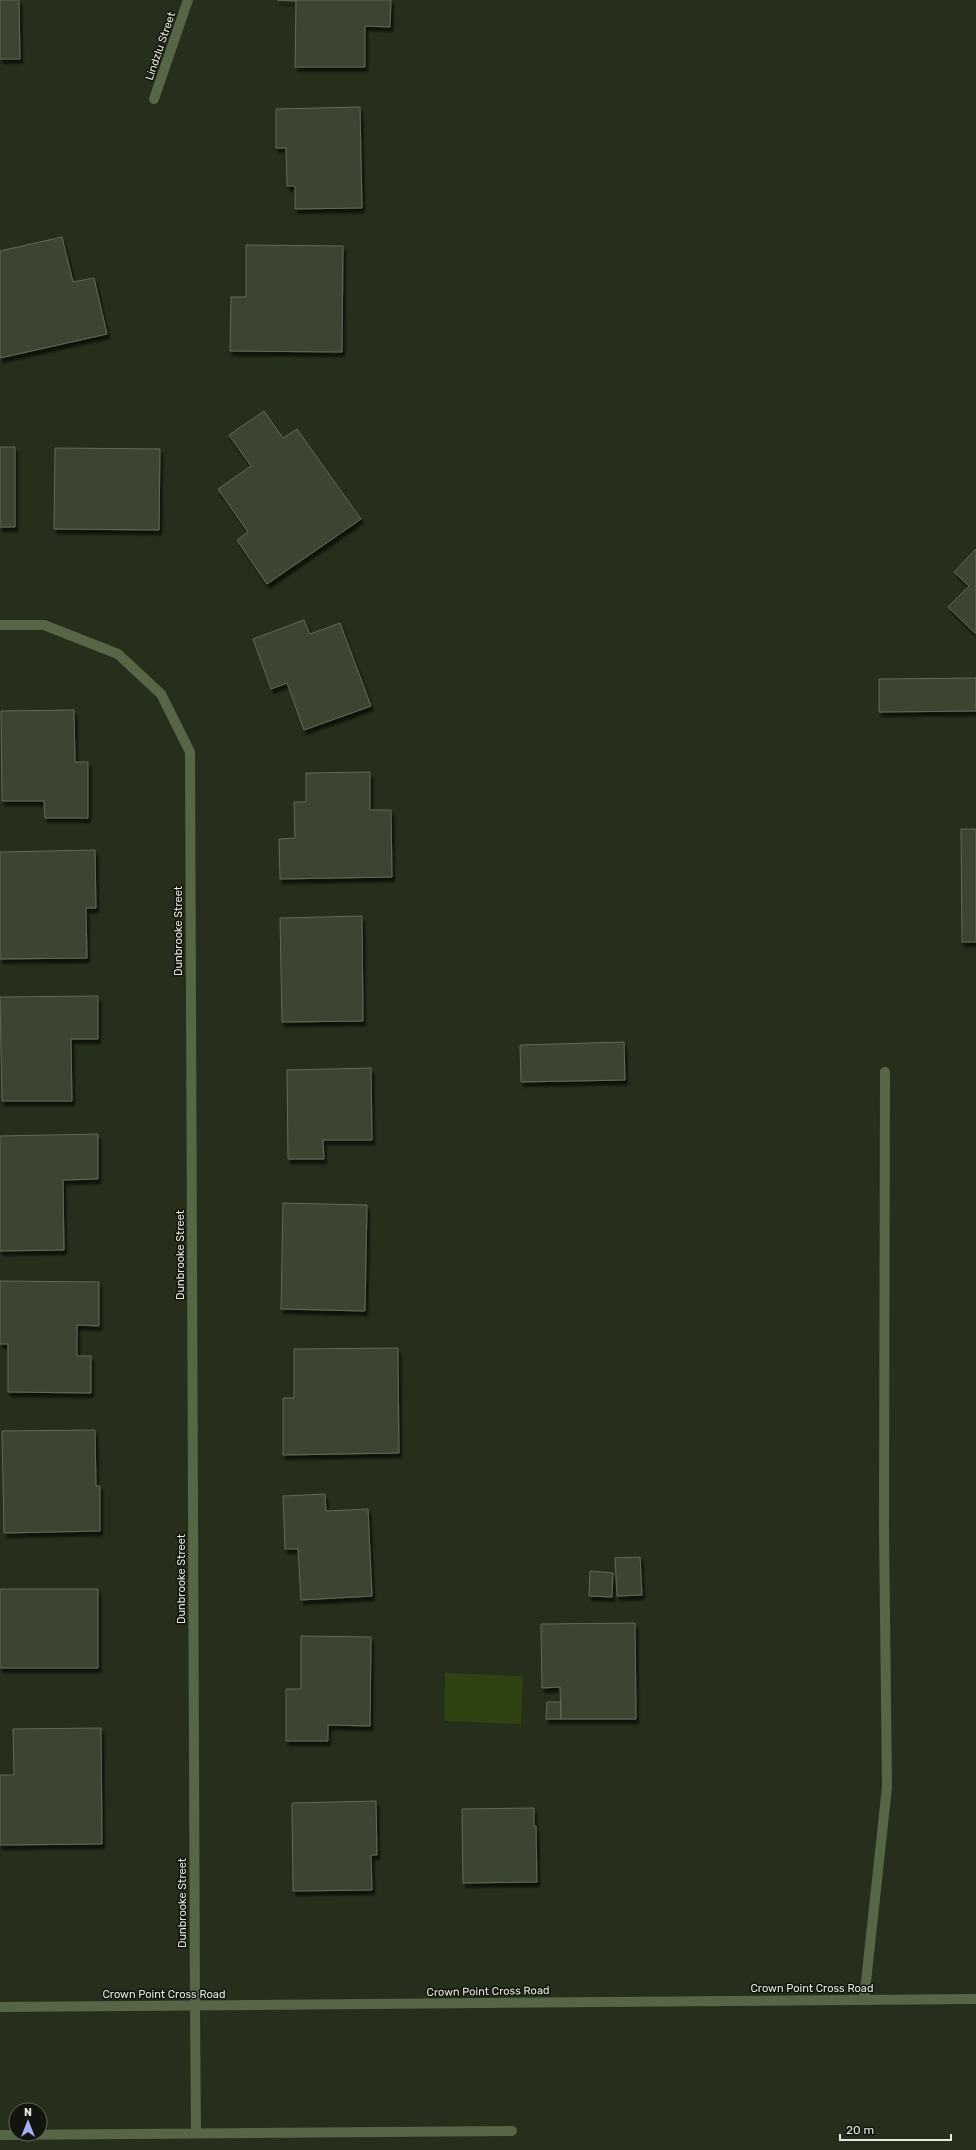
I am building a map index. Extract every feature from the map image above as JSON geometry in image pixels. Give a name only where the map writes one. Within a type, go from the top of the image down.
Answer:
[{"type":"street","name":"Lindzlu Street","points":[[154,99],[188,0]]},
{"type":"street","name":"Dunbrooke Street","points":[[0,625],[44,625],[118,654],[161,694],[190,752],[194,2006],[196,2133]]},
{"type":"street","points":[[864,2000],[887,1787],[884,1529],[885,1072]]},
{"type":"street","name":"Crown Point Cross Road","points":[[0,2007],[976,1999]]},
{"type":"street","points":[[0,2135],[512,2132]]},
{"type":"green space","points":[[445,1673],[523,1676],[521,1724],[444,1721]]},
{"type":"building","points":[[0,0],[19,0],[20,59],[0,59]]},
{"type":"building","points":[[277,0],[391,0],[390,27],[365,26],[365,67],[295,67],[296,1]]},
{"type":"building","points":[[360,107],[362,208],[295,209],[295,186],[287,186],[286,148],[276,148],[276,109]]},
{"type":"building","points":[[62,237],[73,282],[94,278],[107,334],[0,358],[0,251]]},
{"type":"building","points":[[246,245],[343,246],[342,352],[230,351],[231,297],[246,297]]},
{"type":"building","points":[[264,411],[283,438],[297,429],[361,519],[267,584],[237,540],[248,532],[218,489],[251,466],[229,435]]},
{"type":"building","points":[[0,447],[15,447],[15,527],[0,527]]},
{"type":"building","points":[[55,448],[160,449],[159,530],[54,529]]},
{"type":"building","points":[[976,549],[976,634],[948,607],[969,586],[954,572]]},
{"type":"building","points":[[304,620],[310,634],[340,623],[371,706],[304,730],[287,683],[271,689],[253,639]]},
{"type":"building","points":[[976,678],[976,711],[879,712],[879,679]]},
{"type":"building","points":[[74,710],[75,762],[88,762],[88,818],[45,818],[44,801],[2,801],[1,711]]},
{"type":"building","points":[[370,772],[370,810],[391,810],[392,877],[280,879],[279,839],[295,838],[294,802],[306,802],[306,773]]},
{"type":"building","points":[[961,829],[976,829],[976,942],[962,942]]},
{"type":"building","points":[[95,850],[96,908],[86,908],[87,958],[0,959],[0,852]]},
{"type":"building","points":[[362,916],[363,1021],[282,1022],[280,918]]},
{"type":"building","points":[[98,996],[98,1039],[71,1039],[72,1101],[2,1101],[0,997]]},
{"type":"building","points":[[624,1042],[625,1080],[521,1082],[520,1045]]},
{"type":"building","points":[[371,1068],[372,1140],[323,1140],[324,1159],[288,1159],[287,1070]]},
{"type":"building","points":[[98,1134],[98,1179],[63,1180],[64,1250],[0,1251],[0,1136]]},
{"type":"building","points":[[283,1203],[367,1205],[365,1311],[281,1309]]},
{"type":"building","points":[[0,1281],[99,1282],[99,1326],[77,1325],[77,1356],[91,1356],[91,1393],[8,1392],[8,1344],[0,1344]]},
{"type":"building","points":[[398,1348],[399,1453],[283,1455],[283,1398],[294,1398],[294,1349]]},
{"type":"building","points":[[95,1430],[96,1486],[100,1486],[100,1531],[4,1533],[2,1431]]},
{"type":"building","points":[[325,1494],[326,1511],[368,1509],[372,1596],[301,1600],[298,1549],[285,1549],[283,1496]]},
{"type":"building","points":[[640,1557],[642,1595],[617,1596],[615,1558]]},
{"type":"building","points":[[590,1571],[613,1573],[612,1597],[589,1596]]},
{"type":"building","points":[[0,1589],[98,1589],[98,1668],[0,1668]]},
{"type":"building","points":[[635,1623],[636,1719],[561,1719],[560,1687],[542,1688],[541,1624]]},
{"type":"building","points":[[301,1636],[371,1637],[370,1726],[328,1725],[328,1741],[286,1741],[286,1689],[301,1689]]},
{"type":"building","points":[[547,1702],[561,1702],[561,1719],[546,1719]]},
{"type":"building","points":[[101,1728],[102,1844],[0,1845],[0,1775],[14,1775],[13,1729]]},
{"type":"building","points":[[376,1801],[377,1855],[371,1855],[372,1890],[293,1891],[292,1803]]},
{"type":"building","points":[[534,1808],[534,1826],[536,1826],[537,1882],[463,1883],[462,1809]]}]
